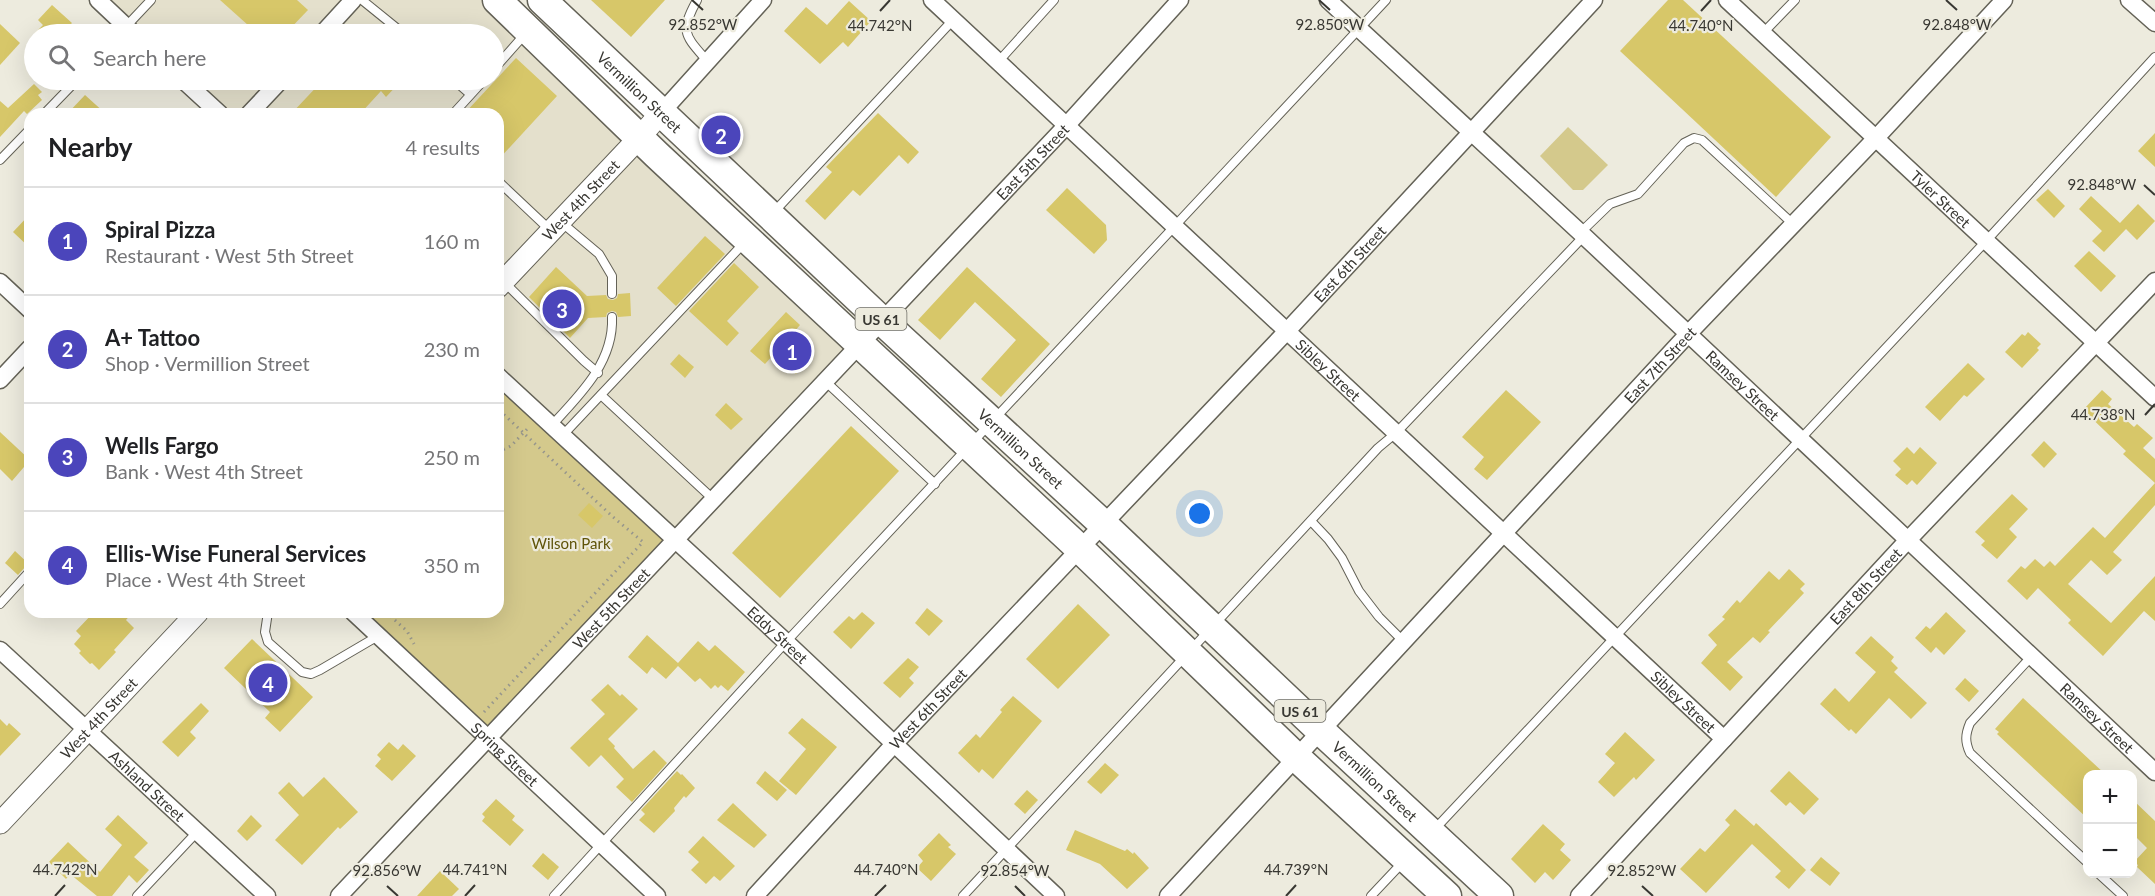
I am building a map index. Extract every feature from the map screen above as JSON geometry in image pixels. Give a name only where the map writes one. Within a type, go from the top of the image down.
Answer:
[{"type":"highway","name":"US 61","points":[[498,0],[639,138],[858,345],[1079,548],[1187,654],[1447,896]]},
{"type":"highway","name":"Vermillion Street","points":[[542,0],[881,320],[1499,896]]},
{"type":"street","points":[[98,0],[120,24]]},
{"type":"street","points":[[331,24],[353,0]]},
{"type":"street","points":[[661,113],[763,0]]},
{"type":"street","name":"Sibley Street","points":[[932,0],[1724,739]]},
{"type":"street","name":"East 5th Street","points":[[881,320],[1066,126],[1180,0]]},
{"type":"street","name":"Ramsey Street","points":[[1328,0],[2155,772]]},
{"type":"street","name":"East 6th Street","points":[[1102,524],[1287,331],[1594,0]]},
{"type":"street","name":"Tyler Street","points":[[1728,0],[2155,398]]},
{"type":"street","name":"East 7th Street","points":[[1168,896],[1688,334],[1876,138],[2004,0]]},
{"type":"street","points":[[2129,0],[2155,23]]},
{"type":"street","points":[[194,90],[213,108]]},
{"type":"street","points":[[254,108],[271,90]]},
{"type":"street","name":"West 4th Street","points":[[504,281],[661,113]]},
{"type":"street","name":"East 8th Street","points":[[1579,896],[1907,541],[2155,281]]},
{"type":"street","points":[[0,282],[24,304]]},
{"type":"street","name":"West 5th Street","points":[[339,896],[881,320]]},
{"type":"street","points":[[0,380],[24,354]]},
{"type":"street","name":"Eddy Street","points":[[504,382],[895,743],[1056,896]]},
{"type":"street","name":"West 6th Street","points":[[755,896],[895,743],[1102,524]]},
{"type":"street","name":"West 4th Street","points":[[0,824],[192,618]]},
{"type":"street","name":"Spring Street","points":[[359,618],[657,896]]},
{"type":"street","name":"Ashland Street","points":[[0,650],[267,896]]},
{"type":"lane","points":[[133,24],[151,0]]},
{"type":"lane","points":[[362,0],[392,24]]},
{"type":"lane","points":[[697,0],[687,19],[686,33],[690,42],[708,62]]},
{"type":"lane","points":[[998,62],[1054,0]]},
{"type":"lane","points":[[554,896],[786,642],[1386,0]]},
{"type":"lane","points":[[1763,33],[1795,0]]},
{"type":"lane","points":[[771,215],[953,20]]},
{"type":"lane","points":[[504,58],[529,30]]},
{"type":"lane","points":[[1432,833],[1987,240],[2155,57]]},
{"type":"lane","points":[[50,108],[67,90]]},
{"type":"lane","points":[[465,90],[470,94]]},
{"type":"lane","points":[[458,108],[474,90]]},
{"type":"lane","points":[[0,160],[24,135]]},
{"type":"lane","points":[[963,896],[1378,448],[1396,433],[1610,204],[1638,194],[1684,143],[1694,138],[1702,140],[1793,224]]},
{"type":"lane","points":[[504,186],[556,227],[599,254],[612,276],[612,294]]},
{"type":"lane","points":[[552,426],[601,395],[747,240]]},
{"type":"lane","points":[[504,287],[598,373]]},
{"type":"lane","points":[[552,426],[598,373],[613,333],[612,317]]},
{"type":"lane","points":[[824,380],[935,484]]},
{"type":"lane","points":[[601,395],[713,499]]},
{"type":"lane","points":[[1311,521],[1342,558],[1359,591],[1378,617],[1404,642]]},
{"type":"lane","points":[[0,603],[24,577]]},
{"type":"lane","points":[[267,618],[264,632],[268,642],[302,672],[310,674],[378,636]]},
{"type":"lane","points":[[2031,657],[1970,723],[1966,734],[1966,744],[1970,753],[2083,858]]},
{"type":"lane","points":[[137,896],[196,832]]},
{"type":"lane","points":[[1371,896],[1406,859]]},
{"type":"lane","points":[[2104,878],[2123,896]]},
{"type":"path","points":[[476,706],[484,713],[642,542],[504,415]]},
{"type":"path","points":[[504,449],[511,446],[524,433],[552,426]]},
{"type":"path","points":[[393,618],[407,631],[415,646]]},
{"type":"shaded area","points":[[98,0],[497,0],[858,345],[674,540],[504,382],[504,108],[213,108],[194,90],[504,90],[504,24],[123,24]]},
{"type":"green space","points":[[1568,127],[1608,165],[1583,190],[1573,190],[1540,156]]},
{"type":"green space","name":"Wilson Park","points":[[504,382],[674,540],[489,737],[360,618],[504,618]]},
{"type":"building","points":[[220,0],[297,0],[308,10],[295,24],[247,24]]},
{"type":"building","points":[[591,0],[665,0],[631,37]]},
{"type":"building","points":[[1668,0],[1683,0],[1831,137],[1776,197],[1620,51]]},
{"type":"building","points":[[849,1],[871,21],[848,47],[843,42],[820,64],[784,31],[806,7],[827,25]]},
{"type":"building","points":[[52,5],[72,23],[42,24],[38,20]]},
{"type":"building","points":[[0,24],[20,43],[0,65]]},
{"type":"building","points":[[516,58],[557,96],[504,153],[504,108],[470,108],[486,90],[504,90],[504,71]]},
{"type":"building","points":[[28,90],[42,92],[38,95],[42,100],[33,108],[24,108],[24,111],[0,137],[0,101],[8,108]]},
{"type":"building","points":[[314,90],[393,90],[386,97],[381,91],[365,108],[297,108]]},
{"type":"building","points":[[85,95],[99,108],[73,108]]},
{"type":"building","points":[[878,113],[919,152],[908,164],[899,155],[860,196],[853,190],[825,220],[805,201],[832,172],[826,167]]},
{"type":"building","points":[[2155,133],[2155,167],[2138,151]]},
{"type":"building","points":[[1067,188],[1106,225],[1107,240],[1094,254],[1046,210]]},
{"type":"building","points":[[2048,189],[2065,206],[2054,218],[2036,200]]},
{"type":"building","points":[[2091,196],[2120,223],[2138,204],[2155,221],[2137,240],[2126,229],[2104,252],[2092,241],[2102,231],[2079,209]]},
{"type":"building","points":[[24,220],[24,242],[13,232]]},
{"type":"building","points":[[705,236],[725,254],[676,306],[657,288]]},
{"type":"building","points":[[2089,251],[2116,276],[2101,292],[2074,266]]},
{"type":"building","points":[[734,263],[759,287],[727,321],[739,333],[727,346],[689,311]]},
{"type":"building","points":[[556,267],[587,296],[606,295],[608,299],[613,300],[618,294],[630,293],[631,316],[618,317],[616,312],[612,311],[607,313],[606,317],[588,318],[570,338],[529,297]]},
{"type":"building","points":[[967,267],[1050,344],[1001,397],[981,379],[1016,340],[975,302],[940,340],[918,320]]},
{"type":"building","points":[[786,312],[800,325],[788,339],[810,358],[796,374],[774,354],[765,364],[750,351]]},
{"type":"building","points":[[2028,332],[2041,344],[2037,348],[2039,350],[2022,368],[2005,352],[2022,334],[2025,336]]},
{"type":"building","points":[[679,354],[694,367],[685,378],[670,364]]},
{"type":"building","points":[[1968,363],[1985,379],[1967,397],[1964,395],[1940,421],[1925,407]]},
{"type":"building","points":[[1506,390],[1541,422],[1487,480],[1474,469],[1484,457],[1462,437]]},
{"type":"building","points":[[2102,390],[2112,399],[2108,404],[2134,427],[2137,424],[2153,438],[2143,448],[2155,459],[2155,483],[2123,454],[2126,451],[2083,410]]},
{"type":"building","points":[[726,403],[743,419],[731,430],[715,415]]},
{"type":"building","points":[[851,426],[899,471],[780,598],[732,553]]},
{"type":"building","points":[[0,432],[24,454],[24,467],[12,481],[0,469]]},
{"type":"building","points":[[2044,441],[2057,454],[2044,468],[2031,455]]},
{"type":"building","points":[[1907,447],[1914,454],[1920,447],[1937,463],[1917,485],[1912,480],[1907,485],[1895,475],[1901,469],[1893,461]]},
{"type":"building","points":[[2155,483],[2155,505],[2113,552],[2122,560],[2107,575],[2091,560],[2068,584],[2111,623],[2155,576],[2155,621],[2144,611],[2103,656],[2068,623],[2071,620],[2038,588],[2027,600],[2007,581],[2021,566],[2025,569],[2035,559],[2044,567],[2050,561],[2055,566],[2093,527],[2105,538]]},
{"type":"building","points":[[2012,494],[2028,509],[2009,529],[2017,537],[1997,559],[1981,545],[1985,541],[1975,532]]},
{"type":"building","points":[[589,503],[603,516],[592,528],[578,515]]},
{"type":"building","points":[[15,551],[24,559],[24,568],[18,575],[5,563]]},
{"type":"building","points":[[1789,569],[1805,584],[1800,589],[1804,593],[1768,631],[1770,632],[1760,643],[1753,637],[1727,662],[1743,677],[1730,691],[1701,663],[1717,645],[1708,635],[1725,619],[1722,617],[1737,600],[1740,603],[1769,571],[1779,580]]},
{"type":"building","points":[[1078,604],[1110,635],[1058,689],[1026,659]]},
{"type":"building","points":[[927,608],[943,621],[929,636],[915,623]]},
{"type":"building","points":[[862,612],[875,623],[851,649],[833,632],[849,616],[854,620]]},
{"type":"building","points":[[1946,612],[1966,631],[1944,655],[1936,647],[1931,653],[1915,638],[1926,626],[1930,629]]},
{"type":"building","points":[[88,618],[128,618],[126,620],[134,628],[99,670],[79,653],[81,651],[74,644],[81,636],[76,631]]},
{"type":"building","points":[[647,635],[678,663],[698,641],[709,651],[715,645],[745,672],[728,691],[721,685],[718,688],[715,685],[711,689],[700,678],[695,682],[678,666],[666,679],[652,667],[647,674],[628,657]]},
{"type":"building","points":[[1871,636],[1894,657],[1891,661],[1898,668],[1894,672],[1927,703],[1911,719],[1889,698],[1856,734],[1851,729],[1849,731],[1820,704],[1835,688],[1849,702],[1876,672],[1855,653]]},
{"type":"building","points":[[252,639],[313,697],[280,732],[265,718],[270,712],[224,668]]},
{"type":"building","points":[[908,658],[919,667],[909,678],[914,683],[900,698],[883,683]]},
{"type":"building","points":[[1965,678],[1979,691],[1969,702],[1955,689]]},
{"type":"building","points":[[608,684],[638,709],[608,739],[615,746],[614,748],[633,769],[654,750],[667,763],[632,802],[616,787],[624,779],[601,755],[589,767],[570,748],[605,714],[591,700]]},
{"type":"building","points":[[1013,696],[1042,721],[993,779],[982,769],[979,773],[958,753],[976,734],[980,738]]},
{"type":"building","points":[[2023,698],[2101,770],[2083,770],[2083,814],[1997,734],[1999,732],[1995,729]]},
{"type":"building","points":[[201,703],[209,711],[190,732],[196,738],[178,757],[162,742]]},
{"type":"building","points":[[802,718],[837,747],[796,795],[779,781],[806,749],[788,733]]},
{"type":"building","points":[[0,719],[7,726],[9,723],[21,734],[0,756]]},
{"type":"building","points":[[1625,732],[1655,760],[1636,780],[1634,777],[1614,797],[1598,782],[1615,763],[1605,754]]},
{"type":"building","points":[[389,742],[398,750],[403,744],[416,756],[392,781],[375,766],[381,759],[377,755]]},
{"type":"building","points":[[1105,763],[1119,775],[1101,794],[1087,782]]},
{"type":"building","points":[[677,771],[695,788],[686,798],[684,796],[674,808],[675,811],[654,833],[639,820],[645,814],[641,810]]},
{"type":"building","points":[[765,771],[787,790],[777,801],[756,783]]},
{"type":"building","points":[[1789,771],[1819,799],[1804,815],[1790,802],[1786,806],[1770,791]]},
{"type":"building","points":[[324,777],[358,812],[340,829],[338,827],[302,865],[275,840],[299,815],[278,793],[289,782],[303,797]]},
{"type":"building","points":[[1027,790],[1038,800],[1025,814],[1014,804]]},
{"type":"building","points":[[496,799],[515,816],[512,820],[524,830],[510,846],[482,821],[485,817],[482,814]]},
{"type":"building","points":[[733,803],[767,835],[754,848],[717,820]]},
{"type":"building","points":[[2137,804],[2155,821],[2155,884],[2137,867],[2137,859],[2147,848],[2137,838]]},
{"type":"building","points":[[1735,809],[1754,826],[1756,823],[1806,870],[1789,889],[1775,877],[1781,871],[1752,844],[1706,893],[1680,869],[1700,848],[1705,852],[1730,825],[1725,820]]},
{"type":"building","points":[[118,815],[148,843],[134,857],[149,870],[137,883],[129,875],[112,896],[97,896],[70,874],[66,879],[49,862],[68,842],[100,872],[122,845],[105,829]]},
{"type":"building","points":[[251,815],[262,826],[247,841],[237,831]]},
{"type":"building","points":[[1543,824],[1565,844],[1560,850],[1571,860],[1553,880],[1545,872],[1535,883],[1511,859]]},
{"type":"building","points":[[1075,830],[1125,851],[1127,849],[1133,854],[1134,852],[1149,868],[1127,889],[1100,864],[1066,850]]},
{"type":"building","points":[[939,833],[951,845],[948,847],[956,854],[931,881],[917,868],[923,861],[918,855]]},
{"type":"building","points":[[703,836],[735,866],[720,881],[714,876],[706,884],[691,870],[699,862],[688,852]]},
{"type":"building","points":[[543,853],[559,867],[548,880],[532,866]]},
{"type":"building","points":[[1821,857],[1840,873],[1830,886],[1810,870]]},
{"type":"building","points":[[440,871],[459,889],[452,896],[417,896]]},
{"type":"place","name":"A+ Tattoo","points":[[721,135]]},
{"type":"place","name":"Wells Fargo","points":[[562,309]]},
{"type":"place","name":"Spiral Pizza","points":[[792,351]]},
{"type":"place","name":"Ellis-Wise Funeral Services","points":[[268,683]]}]
